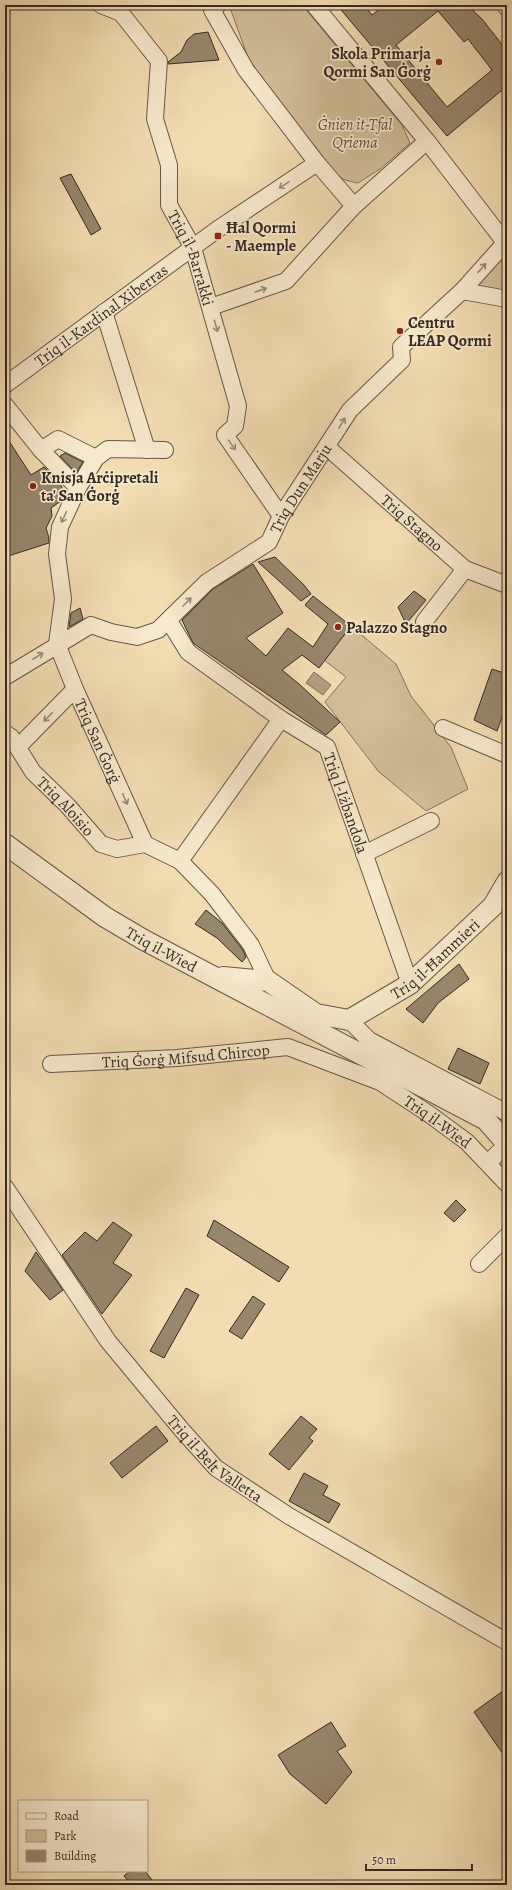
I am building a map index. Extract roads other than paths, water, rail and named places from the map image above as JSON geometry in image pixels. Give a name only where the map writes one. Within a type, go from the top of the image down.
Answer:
[{"type":"street","name":"Triq il-Barrakki","points":[[101,5],[121,13],[159,61],[155,119],[169,165],[169,205],[193,248],[238,406],[235,426],[225,435],[281,516]]},
{"type":"street","points":[[314,5],[427,141],[506,244]]},
{"type":"street","points":[[215,8],[246,70],[317,163],[354,206]]},
{"type":"street","points":[[211,307],[286,281],[354,206],[427,141]]},
{"type":"street","name":"Triq il-Kardinal Xiberras","points":[[5,385],[218,229],[317,163]]},
{"type":"street","name":"Triq Dun Marju","points":[[5,677],[90,625],[111,632],[136,637],[158,630],[207,582],[269,542],[281,516],[350,410],[402,360],[401,347],[462,291],[506,244]]},
{"type":"street","points":[[462,291],[507,299]]},
{"type":"street","points":[[104,312],[147,450]]},
{"type":"street","points":[[5,405],[41,450],[78,488]]},
{"type":"street","points":[[41,450],[58,439],[96,458],[108,449],[165,450]]},
{"type":"street","name":"Triq Stagno","points":[[327,447],[464,569],[507,585]]},
{"type":"street","name":"Triq San Ġorġ","points":[[96,458],[78,488],[60,527],[57,554],[63,599],[57,644],[75,689],[145,844]]},
{"type":"street","points":[[424,622],[464,569]]},
{"type":"street","name":"Triq l-Iżbandola","points":[[168,621],[188,652],[281,719],[327,747],[410,984]]},
{"type":"street","points":[[18,747],[75,689]]},
{"type":"street","points":[[180,861],[281,719]]},
{"type":"street","points":[[443,728],[507,755]]},
{"type":"street","name":"Triq Aloisio","points":[[5,733],[11,737],[33,772],[67,805],[101,844],[117,849],[145,844]]},
{"type":"street","points":[[364,854],[431,821]]},
{"type":"street","name":"Triq il-Wied","points":[[5,844],[105,917],[144,940],[215,976],[486,1120],[507,1144],[488,1163]]},
{"type":"street","points":[[145,844],[180,861],[212,894],[251,945],[268,981]]},
{"type":"street","name":"Triq il-Ħammieri","points":[[349,1020],[410,984],[493,906],[507,882]]},
{"type":"street","points":[[215,976],[268,981],[316,1014],[349,1020],[369,1040],[507,1112]]},
{"type":"street","points":[[318,1060],[329,1037]]},
{"type":"street","name":"Triq Ġorġ Mifsud Chircop","points":[[51,1064],[177,1058],[288,1047],[318,1060]]},
{"type":"street","name":"Triq il-Wied","points":[[318,1060],[380,1082],[429,1114],[461,1138],[488,1163],[507,1184]]},
{"type":"street","name":"Triq il-Belt Valletta","points":[[5,1187],[108,1341],[181,1429],[216,1468],[289,1516],[507,1642]]},
{"type":"street","points":[[479,1264],[507,1236]]},
{"type":"place","name":"Skola Primarja Qormi San Ġorġ","points":[[439,62]]},
{"type":"place","name":"Ħal Qormi - Maemple","points":[[218,236]]},
{"type":"place","name":"Centru LEAP Qormi","points":[[400,331]]},
{"type":"place","name":"Knisja Arċipretali ta' San Ġorġ","points":[[33,486]]},
{"type":"place","name":"Palazzo Stagno","points":[[338,627]]},
{"type":"park label","name":"Ġnien it-Tfal Qriema","points":[[355,133]]}]
